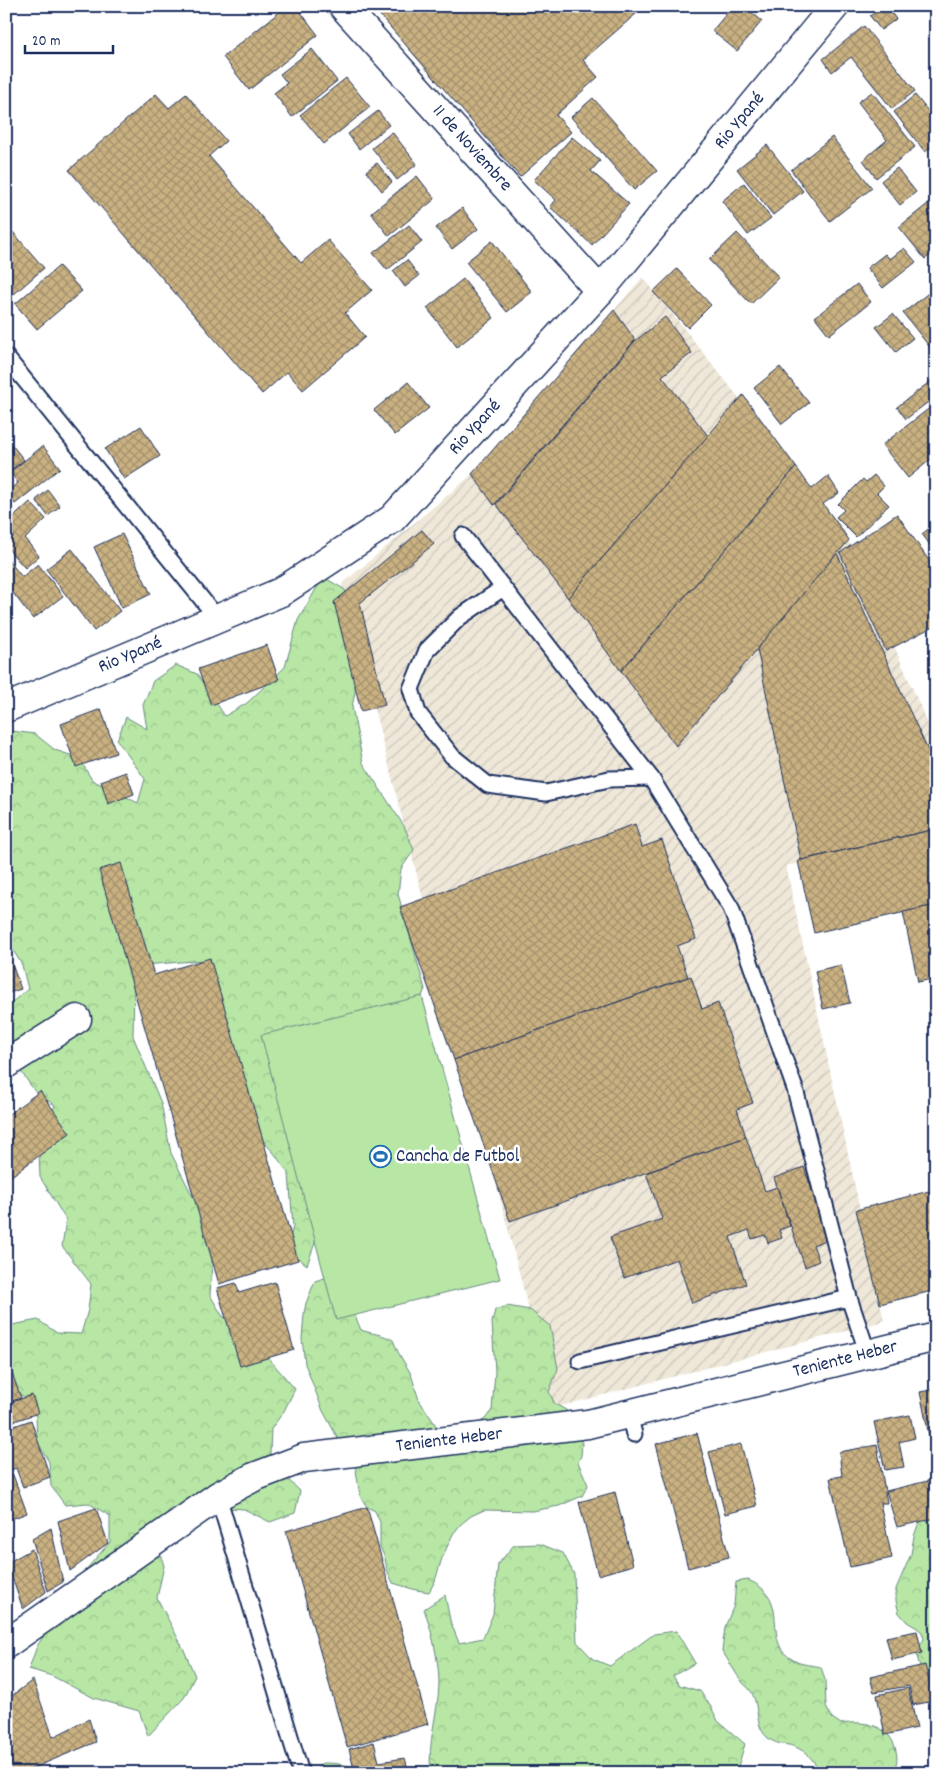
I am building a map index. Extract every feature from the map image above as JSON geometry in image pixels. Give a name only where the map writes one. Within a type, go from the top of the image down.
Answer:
[{"type":"street","name":"11 de Noviembre","points":[[343,6],[600,291]]},
{"type":"street","name":"Rio Ypané","points":[[6,708],[280,592],[392,519],[600,291],[835,6]]},
{"type":"street","points":[[6,1064],[76,1019]]},
{"type":"street","name":"Teniente Heber","points":[[6,1644],[218,1496],[254,1477],[304,1458],[588,1424],[632,1424],[868,1354],[936,1337]]},
{"type":"lane","points":[[6,357],[218,619]]},
{"type":"lane","points":[[463,536],[651,778],[731,908],[795,1089],[849,1298],[868,1354]]},
{"type":"lane","points":[[503,588],[460,617],[427,650],[411,689],[418,713],[452,756],[488,785],[546,793],[609,779],[651,778]]},
{"type":"lane","points":[[580,1361],[849,1298]]},
{"type":"lane","points":[[218,1496],[301,1773]]},
{"type":"shaded area","points":[[643,277],[844,530],[936,743],[936,833],[786,866],[884,1321],[554,1408],[342,584],[469,477]]},
{"type":"green space","points":[[323,577],[344,589],[359,614],[361,662],[352,707],[363,763],[404,826],[414,850],[401,869],[398,894],[425,989],[317,1219],[315,1243],[307,1265],[287,1250],[293,1226],[289,1174],[274,1153],[239,1114],[231,1034],[217,982],[205,960],[144,965],[134,987],[133,1036],[161,1103],[171,1153],[205,1221],[213,1246],[210,1295],[223,1317],[248,1321],[266,1336],[270,1360],[295,1389],[284,1411],[271,1429],[270,1453],[280,1472],[300,1491],[295,1513],[270,1522],[244,1509],[200,1506],[170,1509],[155,1535],[164,1566],[157,1598],[195,1676],[184,1698],[148,1736],[139,1711],[94,1698],[52,1676],[29,1669],[37,1646],[66,1603],[76,1581],[110,1542],[110,1516],[88,1503],[65,1505],[51,1486],[49,1462],[37,1441],[36,1416],[22,1395],[6,1393],[6,1340],[12,1325],[38,1320],[57,1333],[81,1334],[88,1310],[91,1284],[62,1246],[66,1220],[40,1177],[39,1154],[55,1105],[36,1093],[22,1073],[6,1064],[6,1007],[28,989],[22,965],[10,945],[9,920],[6,918],[6,737],[11,731],[35,734],[55,750],[79,758],[92,780],[138,803],[145,779],[117,740],[126,717],[147,729],[143,705],[153,681],[176,665],[197,674],[225,716],[247,703],[285,667],[298,620]]},
{"type":"green space","name":"Cancha de Futbol","points":[[422,996],[500,1279],[336,1320],[261,1035]]},
{"type":"green space","points":[[327,1277],[351,1306],[361,1330],[393,1340],[411,1374],[419,1400],[439,1430],[474,1426],[485,1419],[492,1410],[495,1372],[492,1322],[495,1310],[507,1306],[530,1310],[550,1326],[558,1369],[549,1392],[555,1404],[566,1410],[575,1419],[576,1433],[582,1443],[581,1456],[578,1462],[588,1485],[582,1496],[559,1506],[533,1511],[484,1510],[471,1516],[453,1534],[429,1592],[393,1583],[380,1547],[380,1522],[375,1511],[367,1507],[360,1496],[355,1464],[341,1444],[323,1411],[305,1364],[302,1339],[306,1303],[315,1281]]},
{"type":"green space","points":[[936,1515],[936,1693],[926,1680],[917,1658],[919,1646],[924,1639],[922,1632],[907,1622],[899,1613],[896,1589],[911,1554],[918,1525],[921,1520]]},
{"type":"green space","points":[[540,1544],[563,1553],[574,1574],[577,1642],[593,1659],[610,1666],[654,1634],[676,1631],[695,1663],[673,1676],[679,1685],[700,1691],[718,1721],[745,1744],[736,1773],[670,1773],[641,1766],[639,1773],[431,1773],[430,1751],[439,1675],[430,1627],[424,1609],[445,1595],[450,1620],[459,1643],[483,1638],[493,1614],[498,1564],[514,1545]]},
{"type":"green space","points":[[748,1580],[762,1588],[770,1598],[774,1609],[776,1632],[784,1653],[795,1661],[821,1667],[825,1680],[826,1707],[832,1718],[841,1724],[859,1723],[875,1726],[889,1735],[897,1757],[896,1766],[891,1773],[819,1773],[815,1763],[804,1751],[794,1746],[773,1741],[764,1734],[759,1723],[752,1693],[740,1679],[722,1651],[725,1627],[734,1605],[736,1582]]},
{"type":"green space","points":[[322,1763],[348,1766],[363,1773],[312,1773]]},
{"type":"building","points":[[287,6],[296,6],[318,35],[249,90],[223,57]]},
{"type":"building","points":[[372,6],[645,6],[583,60],[598,77],[556,115],[571,132],[520,177]]},
{"type":"building","points":[[733,6],[744,6],[762,21],[737,51],[712,31]]},
{"type":"building","points":[[769,6],[782,6],[774,13]]},
{"type":"building","points":[[883,6],[886,6],[896,19],[881,30],[870,16]]},
{"type":"building","points":[[864,26],[915,91],[892,109],[851,57],[832,72],[823,59]]},
{"type":"building","points":[[312,49],[337,81],[292,117],[274,93],[287,83],[280,74]]},
{"type":"building","points":[[346,78],[370,107],[324,144],[300,115]]},
{"type":"building","points":[[872,92],[915,147],[876,178],[863,160],[887,140],[858,102]]},
{"type":"building","points":[[156,94],[169,108],[186,94],[226,141],[209,156],[301,263],[328,240],[372,290],[345,313],[365,337],[303,390],[287,372],[262,394],[69,170]]},
{"type":"building","points":[[915,95],[936,121],[936,143],[925,152],[894,112]]},
{"type":"building","points":[[593,98],[657,171],[634,190],[571,117]]},
{"type":"building","points":[[378,111],[389,125],[359,149],[348,134]]},
{"type":"building","points":[[392,132],[417,164],[397,180],[372,148]]},
{"type":"building","points":[[572,137],[600,161],[591,171],[629,204],[592,245],[550,207],[556,200],[534,180]]},
{"type":"building","points":[[832,137],[872,188],[830,221],[791,170]]},
{"type":"building","points":[[767,145],[803,191],[773,215],[737,169]]},
{"type":"building","points":[[377,163],[392,182],[382,191],[366,171]]},
{"type":"building","points":[[897,168],[916,192],[900,205],[881,181]]},
{"type":"building","points":[[417,176],[435,199],[389,236],[371,213]]},
{"type":"building","points":[[744,183],[771,218],[748,235],[722,201]]},
{"type":"building","points":[[929,203],[936,211],[936,251],[925,259],[899,227]]},
{"type":"building","points":[[462,208],[478,229],[452,249],[436,228]]},
{"type":"building","points":[[6,224],[44,268],[6,301]]},
{"type":"building","points":[[409,225],[422,242],[387,270],[373,253]]},
{"type":"building","points":[[737,233],[779,277],[751,304],[709,260]]},
{"type":"building","points":[[492,241],[532,292],[507,312],[466,262]]},
{"type":"building","points":[[904,248],[916,262],[883,288],[867,268],[885,254],[890,259]]},
{"type":"building","points":[[407,260],[419,276],[405,287],[393,271]]},
{"type":"building","points":[[59,266],[82,291],[37,329],[15,304]]},
{"type":"building","points":[[677,269],[711,305],[688,328],[653,292]]},
{"type":"building","points":[[463,279],[494,318],[457,347],[427,308]]},
{"type":"building","points":[[857,284],[871,302],[829,335],[815,317]]},
{"type":"building","points":[[931,291],[936,298],[936,355],[903,313]]},
{"type":"building","points":[[614,310],[635,340],[494,505],[472,474]]},
{"type":"building","points":[[893,314],[913,338],[896,352],[876,327]]},
{"type":"building","points":[[665,317],[692,353],[662,376],[708,436],[568,598],[496,504],[635,341]]},
{"type":"building","points":[[780,367],[809,403],[782,424],[754,388]]},
{"type":"building","points":[[936,377],[936,396],[906,419],[897,407]]},
{"type":"building","points":[[408,382],[429,408],[395,435],[374,410]]},
{"type":"building","points":[[743,395],[796,467],[621,671],[568,598]]},
{"type":"building","points":[[936,403],[936,455],[908,478],[882,445]]},
{"type":"building","points":[[141,426],[160,456],[124,479],[105,449]]},
{"type":"building","points":[[12,445],[24,460],[6,474],[6,450]]},
{"type":"building","points":[[43,446],[60,468],[15,504],[6,492],[18,483],[10,472]]},
{"type":"building","points":[[796,467],[812,489],[828,476],[839,493],[823,504],[849,540],[676,746],[621,671]]},
{"type":"building","points":[[874,475],[884,486],[877,493],[889,505],[856,537],[836,517],[844,510],[838,504],[863,479],[866,482]]},
{"type":"building","points":[[48,490],[60,506],[48,516],[36,500]]},
{"type":"building","points":[[30,502],[46,519],[25,539],[39,556],[25,568],[6,547],[6,524]]},
{"type":"building","points":[[897,514],[936,571],[936,625],[886,651],[840,553]]},
{"type":"building","points":[[936,523],[936,553],[922,534]]},
{"type":"building","points":[[422,530],[434,544],[360,603],[385,705],[361,711],[334,602]]},
{"type":"building","points":[[122,534],[151,594],[122,608],[94,547]]},
{"type":"building","points":[[72,549],[120,611],[94,631],[46,569]]},
{"type":"building","points":[[837,553],[936,768],[936,829],[801,860],[757,649]]},
{"type":"building","points":[[6,557],[22,577],[38,564],[63,596],[33,619],[6,584]]},
{"type":"building","points":[[267,645],[279,680],[211,705],[198,669]]},
{"type":"building","points":[[101,709],[116,753],[76,767],[61,724]]},
{"type":"building","points":[[126,772],[134,794],[108,804],[101,781]]},
{"type":"building","points":[[635,824],[642,847],[662,840],[696,939],[677,946],[688,977],[454,1060],[400,907]]},
{"type":"building","points":[[936,829],[936,905],[814,933],[798,861]]},
{"type":"building","points":[[121,863],[154,975],[210,958],[298,1260],[219,1284],[99,870]]},
{"type":"building","points":[[936,905],[936,978],[918,982],[903,912]]},
{"type":"building","points":[[6,948],[21,989],[6,994]]},
{"type":"building","points":[[841,965],[850,1003],[823,1009],[815,971]]},
{"type":"building","points":[[691,976],[702,1009],[718,1003],[753,1103],[737,1109],[746,1137],[510,1221],[454,1060]]},
{"type":"building","points":[[936,1088],[936,1112],[930,1090]]},
{"type":"building","points":[[40,1091],[70,1133],[6,1180],[6,1116]]},
{"type":"building","points":[[746,1137],[765,1191],[777,1187],[790,1226],[779,1230],[782,1238],[768,1243],[765,1235],[752,1239],[749,1230],[730,1237],[746,1284],[692,1303],[677,1259],[624,1278],[610,1237],[662,1219],[646,1173]]},
{"type":"building","points":[[804,1167],[829,1239],[813,1245],[819,1261],[805,1267],[774,1178]]},
{"type":"building","points":[[929,1191],[936,1215],[936,1290],[880,1304],[856,1210]]},
{"type":"building","points":[[275,1282],[294,1350],[240,1366],[217,1288],[236,1283],[239,1293]]},
{"type":"building","points":[[6,1362],[8,1362],[21,1398],[6,1403]]},
{"type":"building","points":[[936,1389],[936,1445],[931,1446],[920,1392]]},
{"type":"building","points":[[32,1395],[38,1413],[6,1424],[6,1404]]},
{"type":"building","points":[[910,1415],[915,1438],[899,1442],[904,1467],[885,1470],[874,1422]]},
{"type":"building","points":[[31,1420],[50,1477],[23,1487],[16,1468],[6,1472],[6,1429]]},
{"type":"building","points":[[697,1433],[729,1557],[688,1568],[656,1444]]},
{"type":"building","points":[[741,1444],[757,1506],[725,1514],[709,1452]]},
{"type":"building","points":[[877,1445],[887,1503],[880,1503],[892,1558],[850,1567],[830,1478],[842,1476],[839,1452]]},
{"type":"building","points":[[13,1475],[27,1513],[6,1521],[6,1477]]},
{"type":"building","points":[[936,1479],[936,1518],[897,1527],[886,1491]]},
{"type":"building","points":[[615,1492],[633,1565],[598,1575],[579,1502]]},
{"type":"building","points":[[367,1507],[428,1724],[347,1747],[286,1531]]},
{"type":"building","points":[[96,1508],[108,1543],[70,1571],[58,1521]]},
{"type":"building","points":[[51,1528],[63,1582],[48,1591],[32,1539]]},
{"type":"building","points":[[32,1549],[46,1592],[23,1609],[7,1563]]},
{"type":"building","points":[[917,1631],[922,1653],[892,1660],[886,1637]]},
{"type":"building","points":[[925,1665],[934,1701],[913,1705],[909,1686],[874,1692],[870,1677]]},
{"type":"building","points":[[33,1680],[53,1737],[89,1719],[96,1742],[21,1773],[6,1773],[6,1700]]},
{"type":"building","points":[[908,1688],[917,1728],[885,1735],[877,1695]]},
{"type":"building","points":[[374,1742],[379,1762],[405,1758],[409,1773],[355,1773],[349,1749]]},
{"type":"place","name":"Cancha de Futbol","points":[[380,1157]]}]
